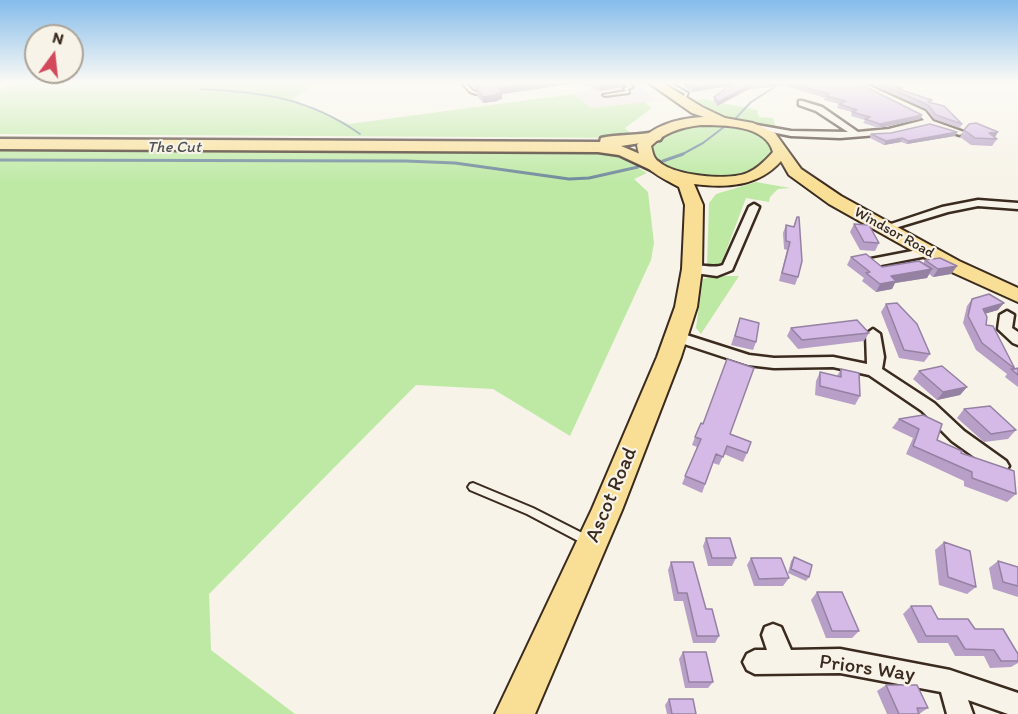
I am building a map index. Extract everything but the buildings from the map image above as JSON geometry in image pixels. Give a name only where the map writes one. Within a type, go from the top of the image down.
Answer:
[{"type":"highway","points":[[0,138],[625,141],[654,136]]},
{"type":"highway","points":[[0,144],[598,147],[623,151],[655,167]]},
{"type":"main road","points":[[681,116],[654,136],[644,149],[645,156],[655,167],[688,187],[694,205],[706,193],[762,171],[778,156],[780,141],[764,132],[710,116]]},
{"type":"main road","points":[[668,127],[701,121],[744,125]]},
{"type":"main road","name":"Windsor Road","points":[[780,141],[795,172],[835,200],[928,252],[1018,296]]},
{"type":"main road","name":"Windsor Road","points":[[655,167],[693,179],[779,181],[835,200]]},
{"type":"main road","name":"Ascot Road","points":[[514,714],[620,478],[676,337],[686,307],[692,269],[694,205]]},
{"type":"street","points":[[831,116],[855,133]]},
{"type":"street","points":[[926,116],[929,119],[928,122]]},
{"type":"street","points":[[780,141],[898,131],[928,122],[960,132]]},
{"type":"street","points":[[885,228],[946,209],[978,203],[1018,206]]},
{"type":"street","points":[[692,269],[717,272],[728,267],[754,207]]},
{"type":"street","points":[[871,263],[928,252]]},
{"type":"street","points":[[1007,315],[1005,329],[1018,340]]},
{"type":"street","points":[[873,334],[876,357],[874,371]]},
{"type":"street","points":[[676,337],[748,360],[774,363],[833,362],[874,371],[928,406],[955,441],[1000,466]]},
{"type":"street","points":[[773,635],[784,662]]},
{"type":"street","name":"Priors Way","points":[[755,662],[840,661],[950,682],[1018,705]]},
{"type":"street","points":[[950,682],[960,714]]},
{"type":"lane","points":[[473,487],[530,511],[592,543]]},
{"type":"green space","points":[[0,116],[331,116],[349,124],[406,116],[641,116],[625,128],[635,138],[0,134]]},
{"type":"green space","points":[[725,116],[773,118],[776,128]]},
{"type":"green space","points":[[716,123],[752,130],[769,140],[772,153],[746,173],[718,179],[688,174],[657,163],[649,148],[674,128]]},
{"type":"green space","points":[[0,148],[612,152],[647,173],[634,179],[648,192],[654,243],[651,260],[570,436],[493,389],[416,385],[209,594],[211,650],[295,714],[0,714]]},
{"type":"green space","points":[[756,182],[790,188],[778,189],[770,197],[769,202],[746,198],[720,267],[707,265],[709,203],[716,194]]},
{"type":"green space","points":[[714,276],[739,276],[701,334],[696,328],[703,279]]},
{"type":"waterway","points":[[330,116],[360,134]]},
{"type":"waterway","name":"The Cut","points":[[682,154],[703,143],[724,127]]},
{"type":"waterway","name":"The Cut","points":[[663,161],[682,154]]},
{"type":"waterway","name":"The Cut","points":[[0,160],[406,161],[455,163],[569,179],[589,178],[638,167]]}]
